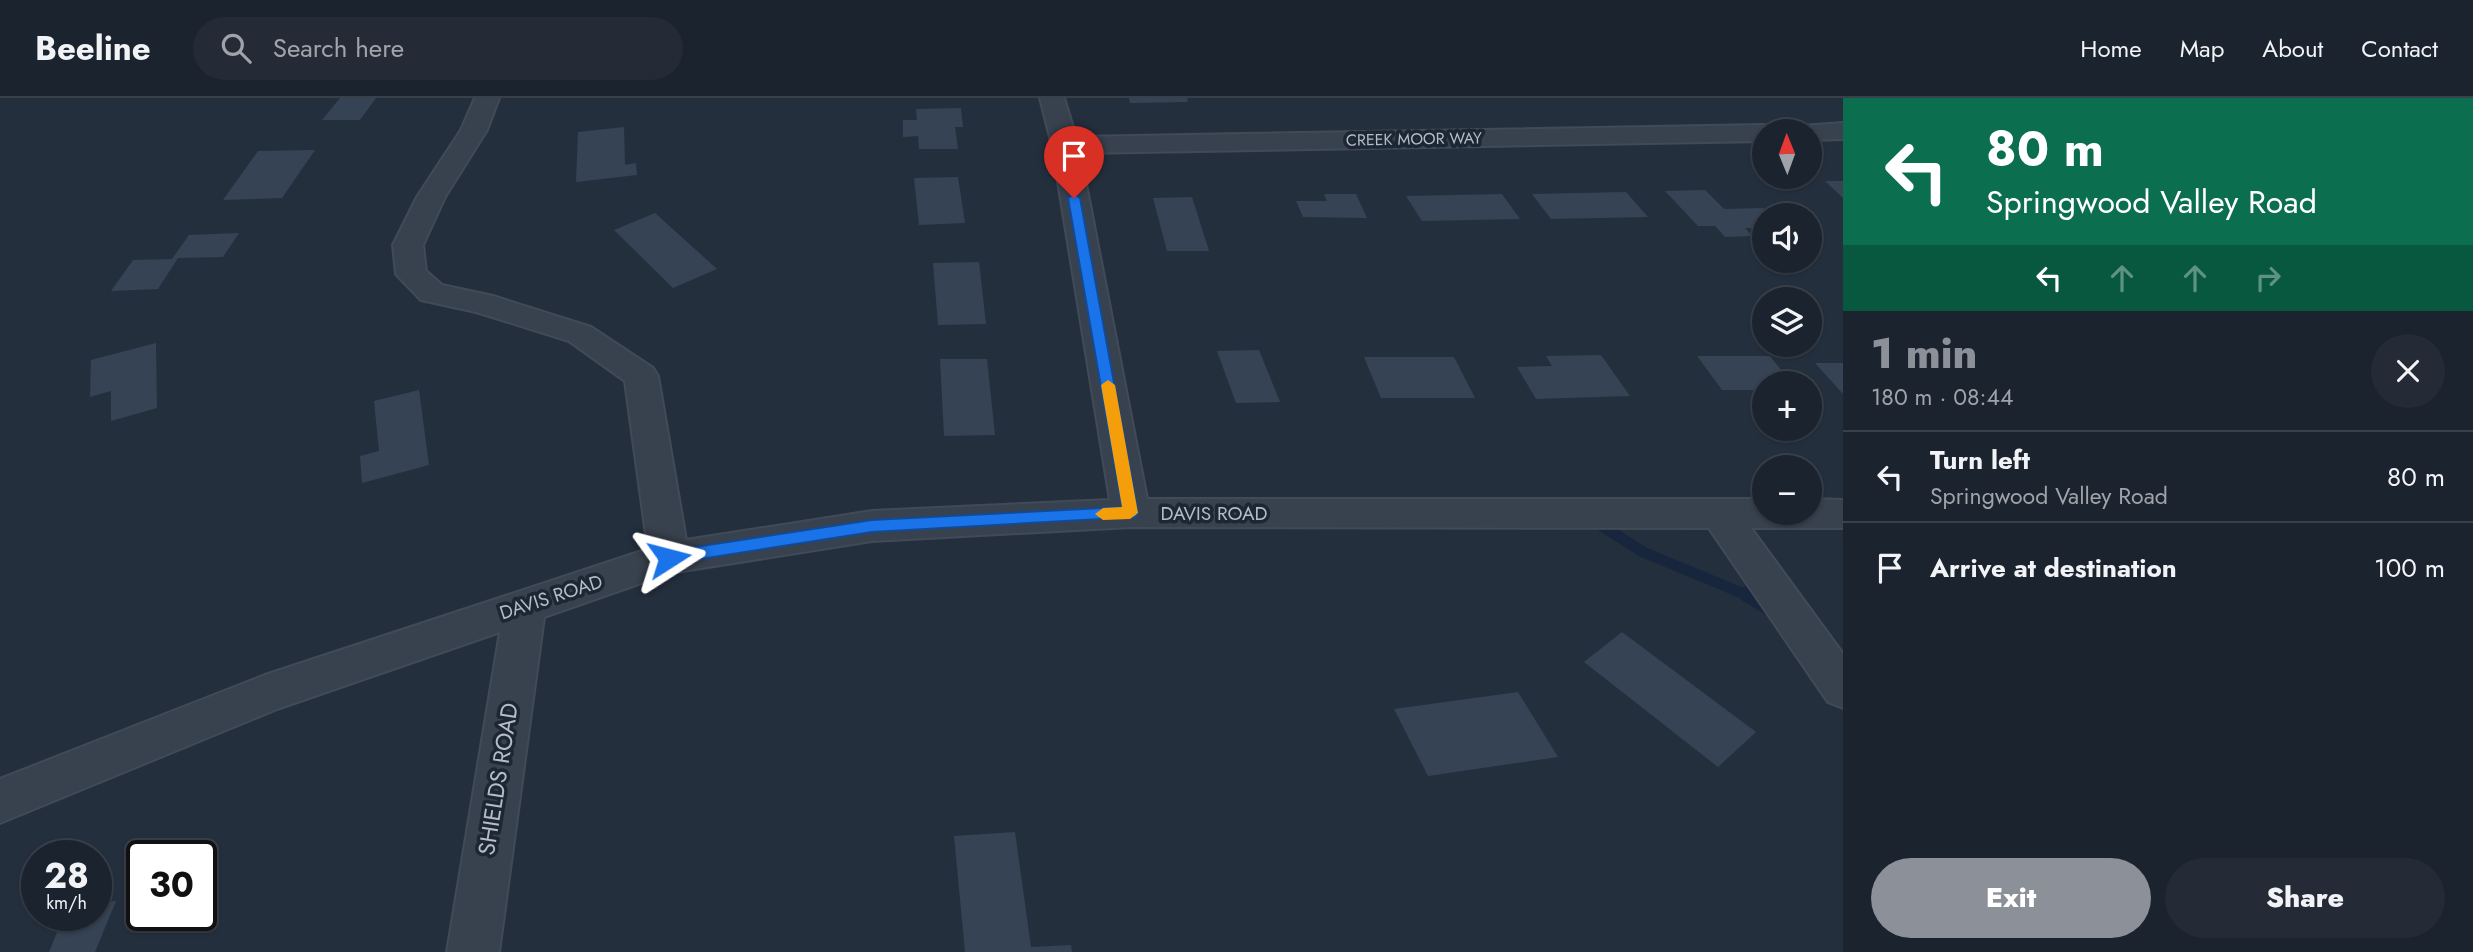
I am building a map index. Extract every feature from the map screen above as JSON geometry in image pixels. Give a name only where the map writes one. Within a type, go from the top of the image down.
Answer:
[{"type":"street","points":[[487,98],[474,130],[431,197],[408,245],[411,274],[432,293],[482,303],[580,334],[641,376],[669,558]]},
{"type":"street","points":[[1052,98],[1065,145],[1130,513]]},
{"type":"street","points":[[1822,132],[1843,131]]},
{"type":"street","name":"CREEK MOOR WAY","points":[[1065,145],[1752,133]]},
{"type":"street","name":"DAVIS ROAD","points":[[0,801],[265,694],[669,558],[872,526],[1130,513],[1843,514]]},
{"type":"street","points":[[1720,514],[1843,689]]},
{"type":"street","name":"SHIELDS ROAD","points":[[473,952],[525,606]]},
{"type":"building","points":[[340,98],[376,98],[360,120],[322,120]]},
{"type":"building","points":[[1129,98],[1187,98],[1188,102],[1130,103]]},
{"type":"building","points":[[961,108],[963,127],[955,127],[958,149],[919,149],[918,136],[903,137],[903,120],[917,120],[916,109]]},
{"type":"building","points":[[624,127],[625,165],[636,163],[637,175],[576,182],[578,132]]},
{"type":"building","points":[[315,150],[282,198],[223,200],[258,151]]},
{"type":"building","points":[[958,177],[965,223],[919,225],[914,178]]},
{"type":"building","points":[[1825,181],[1843,181],[1843,198]]},
{"type":"building","points":[[1705,190],[1724,209],[1752,208],[1752,228],[1745,228],[1752,236],[1725,237],[1715,226],[1698,226],[1665,191]]},
{"type":"building","points":[[1626,192],[1648,217],[1551,219],[1532,194]]},
{"type":"building","points":[[1324,194],[1356,194],[1367,218],[1303,217],[1296,201],[1327,201]]},
{"type":"building","points":[[1502,194],[1520,219],[1422,221],[1406,196]]},
{"type":"building","points":[[1192,197],[1209,251],[1167,251],[1153,198]]},
{"type":"building","points":[[655,213],[717,269],[673,288],[614,230]]},
{"type":"building","points":[[239,233],[223,257],[178,258],[158,289],[111,291],[133,260],[172,259],[189,235]]},
{"type":"building","points":[[979,262],[986,324],[938,325],[933,263]]},
{"type":"building","points":[[156,343],[157,408],[111,421],[111,391],[90,397],[91,360]]},
{"type":"building","points":[[1259,350],[1280,402],[1236,403],[1217,351]]},
{"type":"building","points":[[1601,355],[1630,396],[1536,399],[1517,367],[1552,366],[1546,356]]},
{"type":"building","points":[[1697,356],[1771,357],[1782,371],[1752,371],[1752,390],[1722,390]]},
{"type":"building","points":[[1364,357],[1454,357],[1475,398],[1381,398]]},
{"type":"building","points":[[940,359],[987,359],[995,435],[944,436]]},
{"type":"building","points":[[1815,363],[1843,363],[1843,394]]},
{"type":"building","points":[[419,390],[429,465],[362,483],[360,456],[379,451],[374,401]]},
{"type":"building","points":[[1622,632],[1756,732],[1718,767],[1584,662]]},
{"type":"building","points":[[1518,692],[1558,757],[1428,776],[1394,709]]},
{"type":"building","points":[[1015,832],[1031,947],[1071,945],[1072,952],[965,952],[954,836]]},
{"type":"building","points":[[58,931],[104,931],[95,952],[49,952]]},
{"type":"waterway","points":[[1591,519],[1643,552],[1749,596]]},
{"type":"waterway","points":[[1746,594],[1774,611]]},
{"type":"slow traffic","points":[[1103,514],[1130,513],[1108,385]]},
{"type":"route","points":[[669,558],[872,526],[1130,513],[1074,198]]}]
